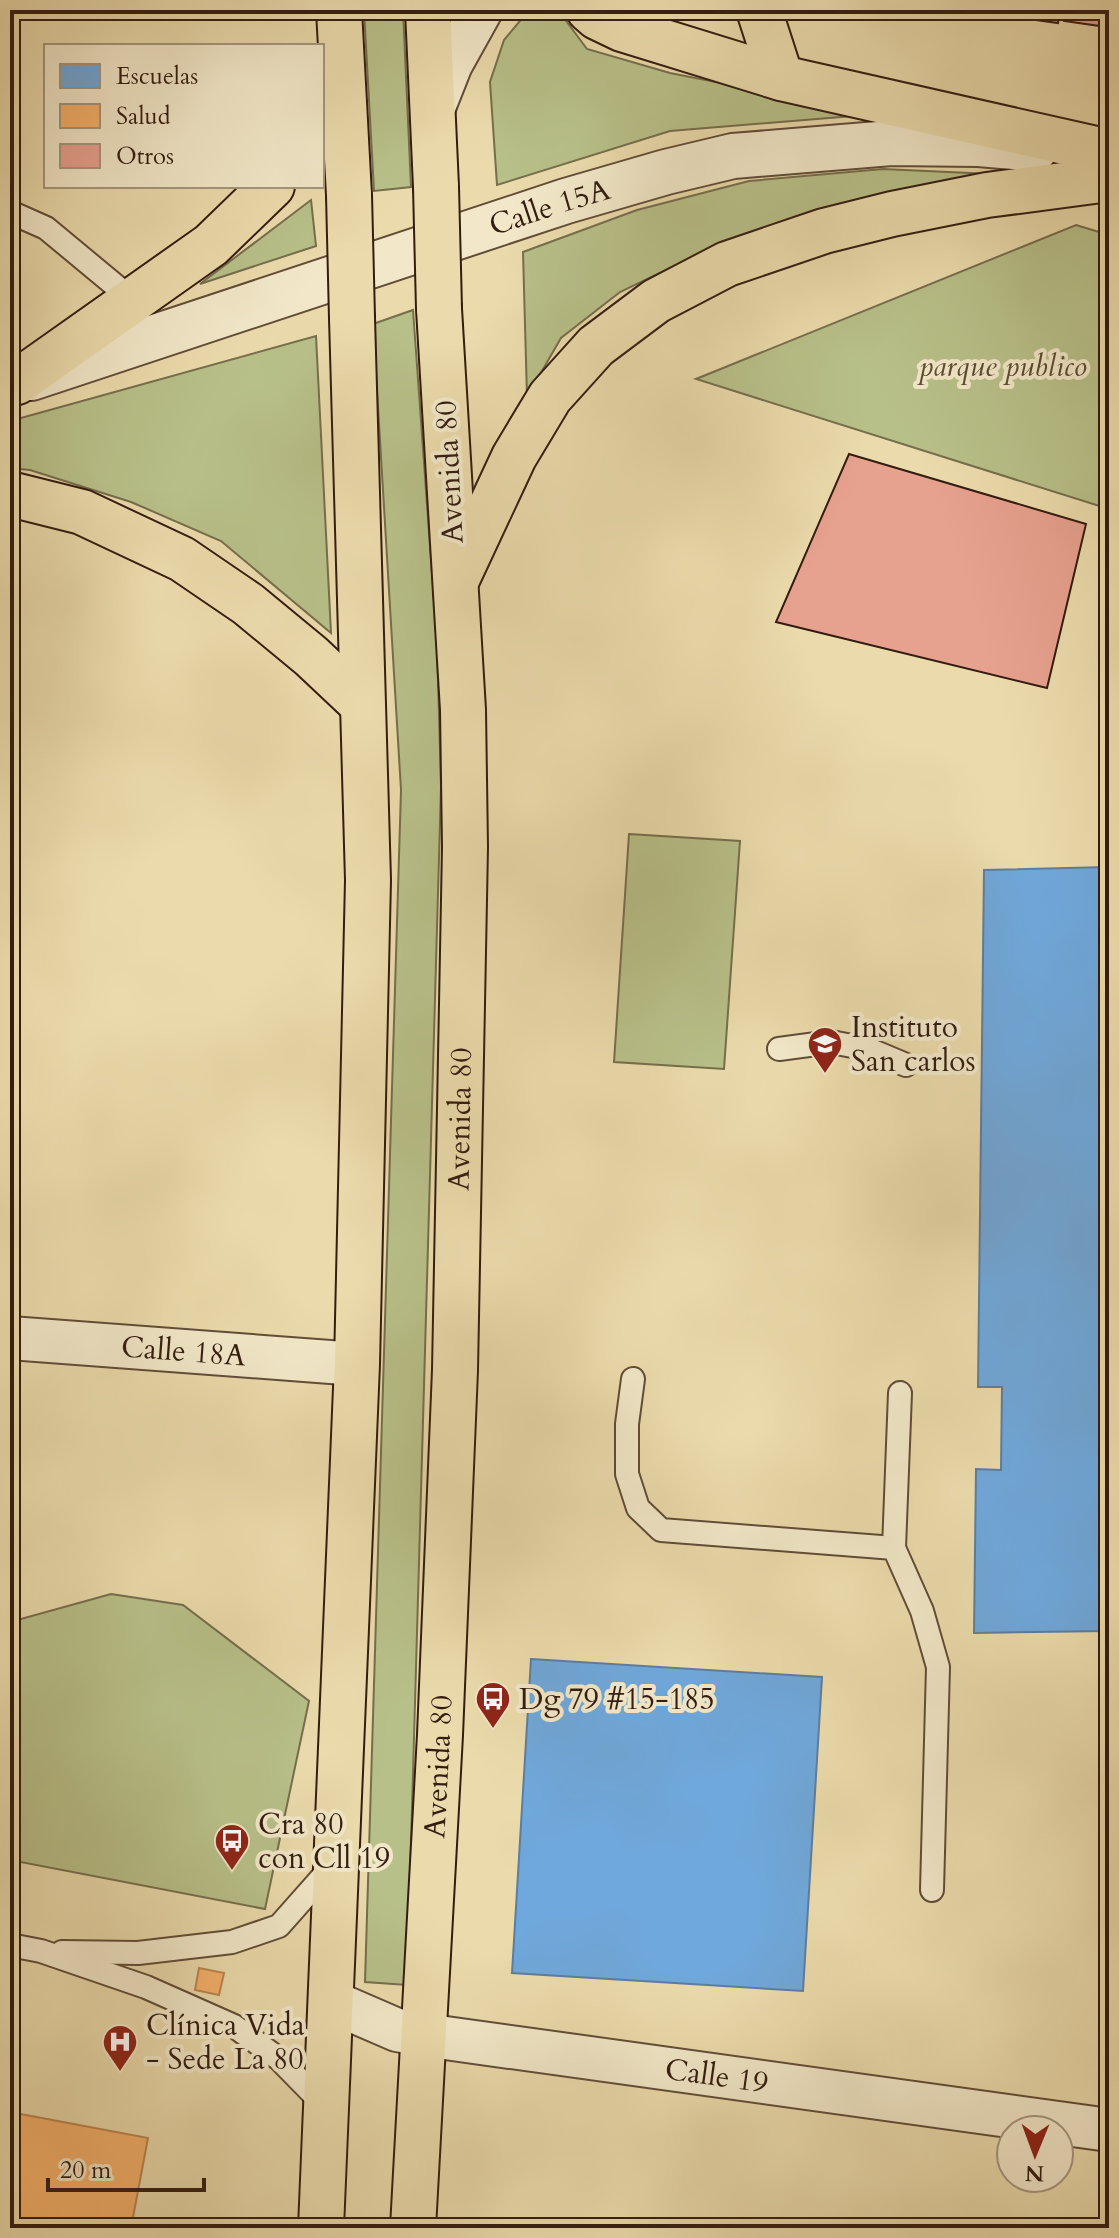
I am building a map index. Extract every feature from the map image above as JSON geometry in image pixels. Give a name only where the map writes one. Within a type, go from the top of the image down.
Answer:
[{"type":"main road","points":[[321,2228],[357,1364],[368,880],[349,195],[333,121],[339,10]]},
{"type":"main road","name":"Avenida 80","points":[[413,2228],[440,1735],[455,1370],[465,847],[463,710],[439,309],[428,10]]},
{"type":"main road","points":[[589,10],[622,29],[781,78],[1109,153]]},
{"type":"main road","points":[[759,10],[781,78]]},
{"type":"main road","points":[[455,583],[514,457],[550,397],[596,346],[656,301],[727,264],[824,231],[987,195],[1109,179]]},
{"type":"main road","points":[[14,384],[211,245],[270,188]]},
{"type":"main road","points":[[10,494],[82,512],[182,559],[248,604],[311,656],[362,704]]},
{"type":"street","points":[[432,112],[451,64],[481,10]]},
{"type":"street","name":"Calle 15A","points":[[14,384],[566,201],[733,156],[891,143],[979,144],[1109,153]]},
{"type":"street","name":"Calle 18A","points":[[10,1338],[357,1364]]},
{"type":"street","name":"Calle 19","points":[[330,2001],[397,2030],[424,2035],[1109,2130]]},
{"type":"lane","points":[[10,212],[46,228],[134,301]]},
{"type":"lane","points":[[779,1049],[831,1042],[868,1049],[906,1065]]},
{"type":"lane","points":[[633,1379],[627,1424],[627,1474],[638,1508],[661,1530],[894,1548]]},
{"type":"lane","points":[[900,1393],[894,1548],[922,1611],[938,1667],[932,1890]]},
{"type":"lane","points":[[41,1951],[138,1953],[232,1942],[279,1926],[336,1861]]},
{"type":"lane","points":[[10,1945],[41,1951],[146,1987],[234,2026],[279,2059],[326,2107]]},
{"type":"green space","points":[[364,10],[403,10],[411,187],[374,191]]},
{"type":"green space","points":[[529,10],[558,10],[587,49],[670,73],[878,114],[670,131],[497,185],[490,82],[504,40]]},
{"type":"green space","points":[[883,169],[1014,175],[846,209],[728,240],[620,292],[561,338],[527,397],[523,252],[637,210],[749,181]]},
{"type":"green space","points":[[311,200],[316,246],[200,284]]},
{"type":"green space","name":"parque publico","points":[[1076,225],[1109,235],[1109,509],[696,379]]},
{"type":"green space","points":[[413,310],[437,643],[441,787],[407,1985],[365,1982],[401,790],[373,324]]},
{"type":"green space","points":[[316,336],[331,633],[221,541],[131,502],[30,470],[10,468],[10,421]]},
{"type":"green space","points":[[629,834],[740,841],[724,1069],[614,1062]]},
{"type":"green space","points":[[111,1594],[183,1605],[309,1701],[265,1909],[10,1860],[10,1622]]},
{"type":"building: Escuelas","points":[[10,34],[18,37],[10,59]]},
{"type":"building: Escuelas","points":[[1107,867],[1105,962],[1109,962],[1109,1003],[1106,1003],[1102,1197],[1102,1391],[1109,1391],[1107,1631],[974,1633],[976,1469],[1001,1470],[1002,1387],[978,1387],[984,870]]},
{"type":"building: Escuelas","points":[[531,1659],[822,1677],[803,1991],[512,1973]]},
{"type":"building: Salud","points":[[199,1968],[224,1973],[219,1995],[195,1990]]},
{"type":"building: Salud","points":[[10,2112],[148,2138],[131,2228],[10,2228]]},
{"type":"building: Otros","points":[[1017,10],[1060,10],[1058,23],[1015,17]]},
{"type":"building: Otros","points":[[1065,10],[1102,10],[1100,26],[1064,21]]},
{"type":"building: Otros","points":[[849,454],[1086,524],[1047,688],[776,622]]},
{"type":"place","name":"Instituto San carlos","points":[[825,1075]]},
{"type":"place","name":"Dg 79 #15-185","points":[[493,1730]]},
{"type":"place","name":"Cra 80 con Cll 19","points":[[232,1872]]},
{"type":"place","name":"Clínica Vida - Sede La 80","points":[[120,2073]]}]
